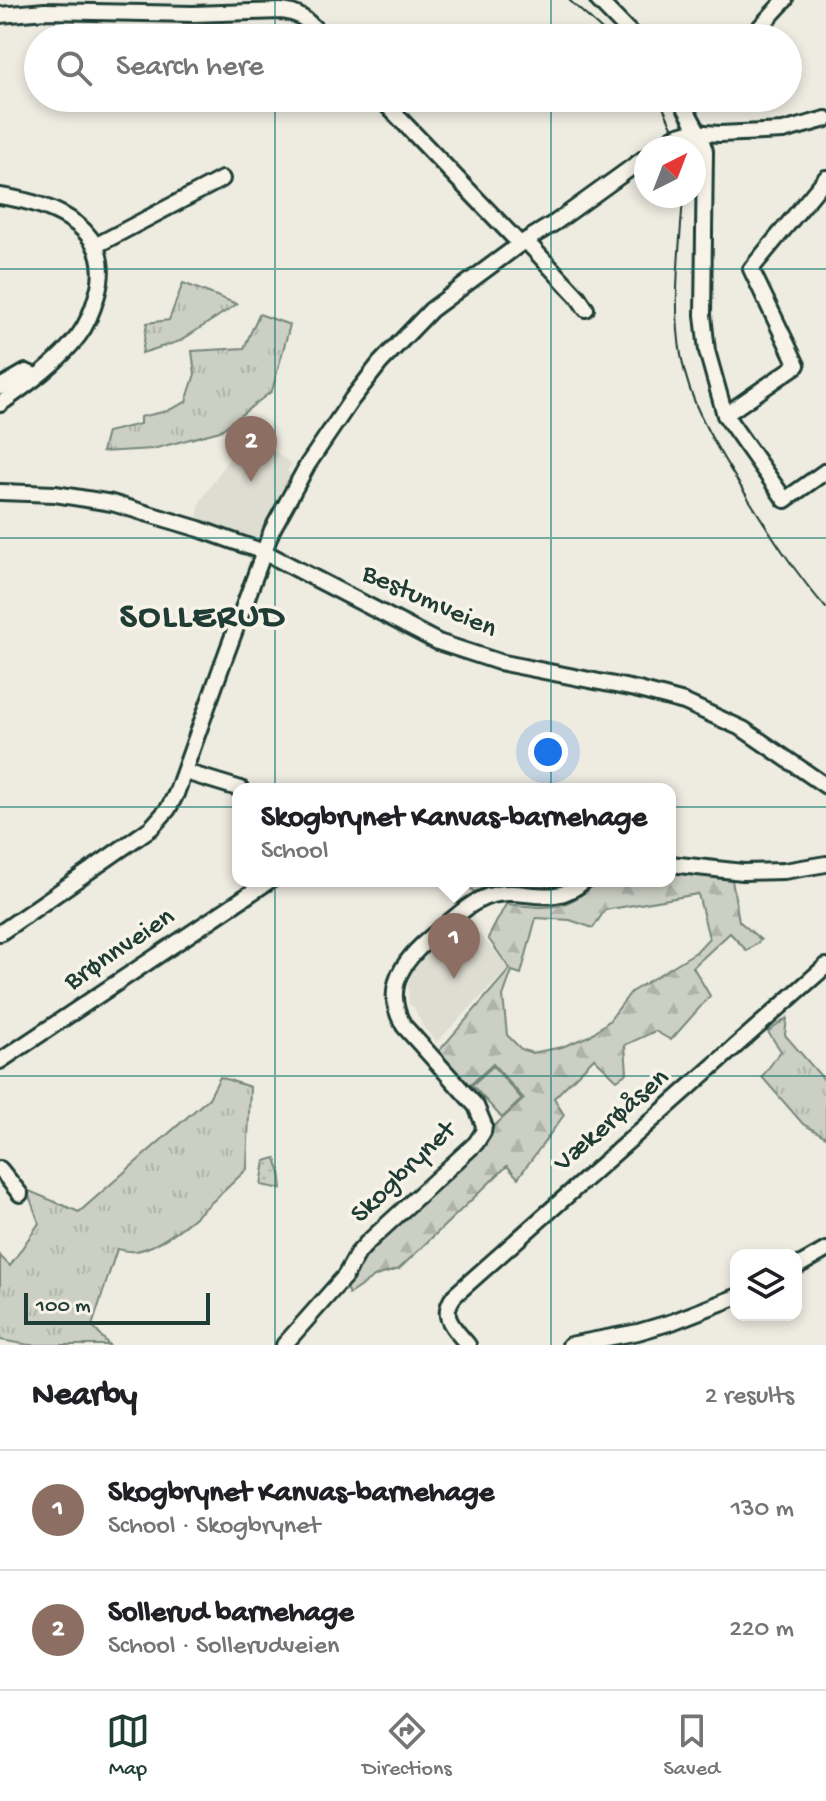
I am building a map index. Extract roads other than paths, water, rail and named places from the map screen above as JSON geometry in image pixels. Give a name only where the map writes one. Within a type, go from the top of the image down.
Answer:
[{"type":"street","points":[[598,0],[621,24]]},
{"type":"street","points":[[763,24],[785,0]]},
{"type":"street","points":[[0,15],[45,11],[193,14],[281,11],[293,12],[310,24]]},
{"type":"street","points":[[394,112],[578,297],[586,309]]},
{"type":"street","points":[[691,112],[705,151],[703,315],[707,351],[725,415],[785,500],[826,471]]},
{"type":"street","points":[[675,136],[689,132],[783,131],[826,119]]},
{"type":"street","points":[[0,933],[151,828],[168,809],[185,772],[272,530],[308,464],[371,374],[431,310],[634,166]]},
{"type":"street","points":[[725,415],[797,365],[751,269],[826,178]]},
{"type":"street","points":[[95,246],[222,179]]},
{"type":"street","points":[[0,196],[34,203],[80,226],[99,254],[101,276],[96,299],[82,331],[64,353],[0,404]]},
{"type":"street","points":[[0,387],[26,372],[35,376]]},
{"type":"street","name":"Bestumveien","points":[[0,492],[55,494],[112,503],[264,552],[438,642],[499,662],[684,702],[743,729],[826,786]]},
{"type":"street","points":[[185,772],[232,786]]},
{"type":"street","points":[[676,865],[743,872],[784,871],[826,864]]},
{"type":"street","name":"Brønnveien","points":[[0,1061],[260,887]]},
{"type":"street","name":"Skogbrynet","points":[[284,1345],[345,1276],[368,1242],[476,1143],[483,1132],[484,1125],[476,1106],[401,1021],[394,993],[404,967],[419,947],[479,900],[509,893],[552,897],[576,887]]},
{"type":"street","name":"Vækerøåsen","points":[[468,1345],[447,1315],[447,1308],[455,1295],[826,966]]},
{"type":"street","points":[[0,1169],[20,1194]]},
{"type":"street","points":[[802,1264],[826,1250]]},
{"type":"street","points":[[570,1345],[638,1332],[730,1299]]},
{"type":"tram line","points":[[569,0],[596,24]]},
{"type":"tram line","points":[[665,112],[675,136]]},
{"type":"tram line","points":[[682,208],[677,315],[681,355],[691,393],[707,430],[748,498],[794,568],[826,608]]},
{"type":"place","name":"Sollerud barnehage","points":[[251,482]]},
{"type":"place","name":"Skogbrynet Kanvas-barnehage","points":[[454,979]]},
{"type":"district","name":"SOLLERUD","points":[[203,618]]}]
